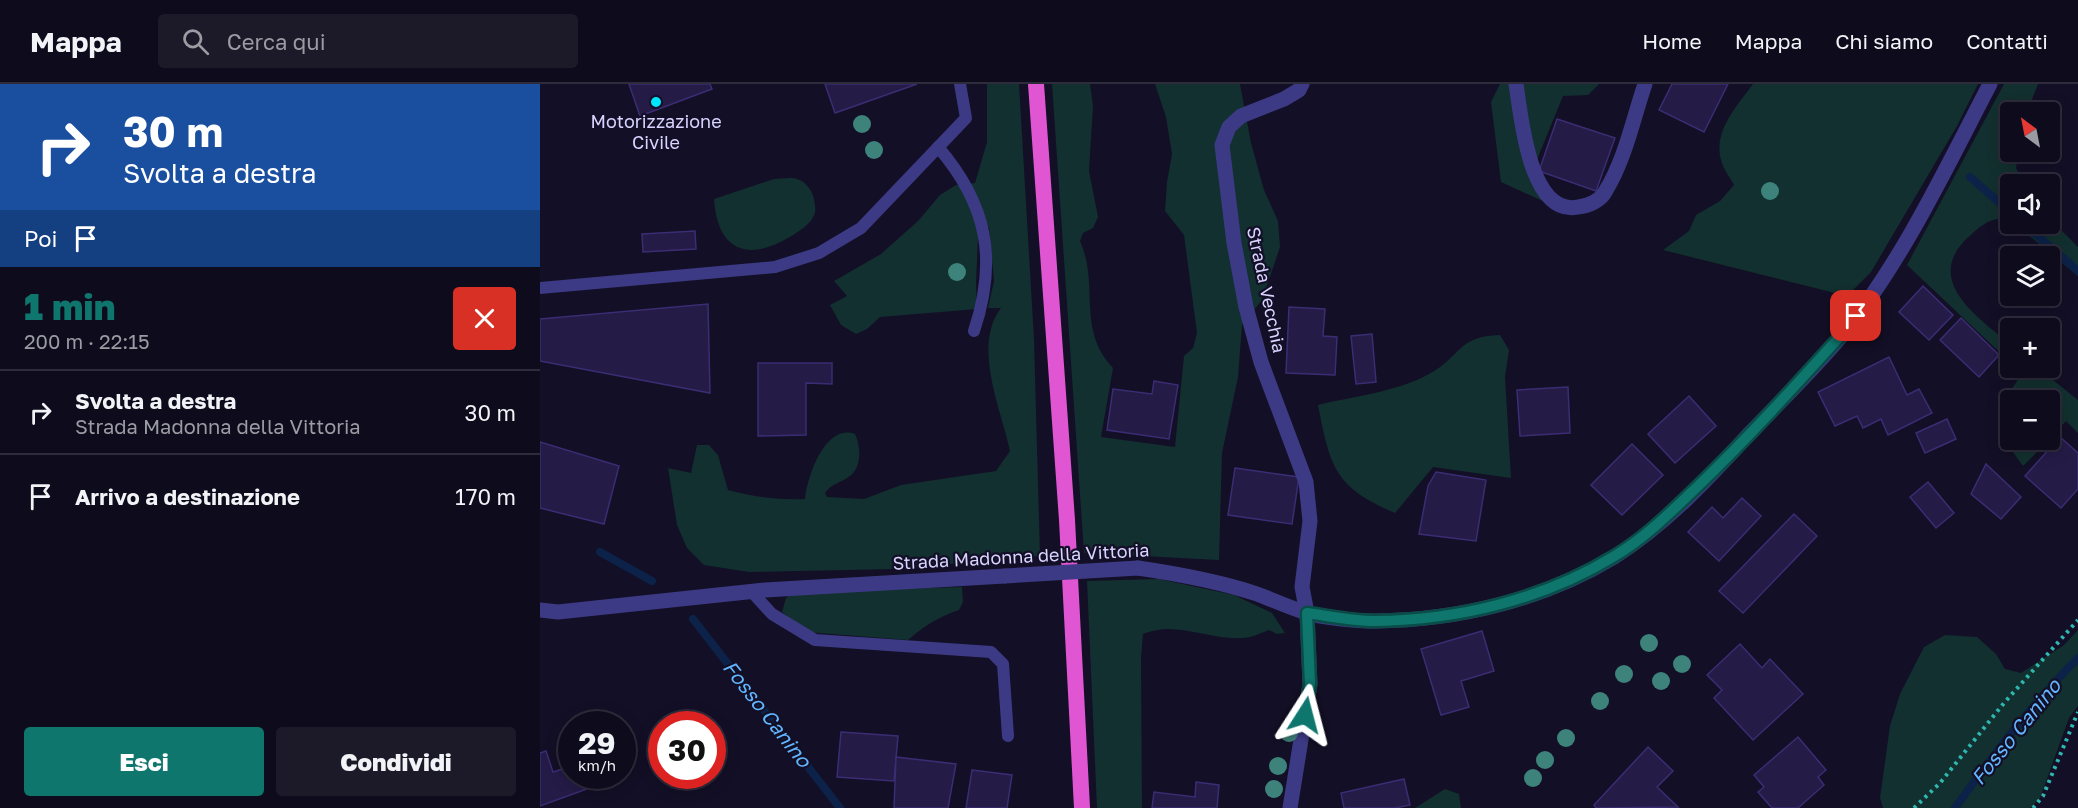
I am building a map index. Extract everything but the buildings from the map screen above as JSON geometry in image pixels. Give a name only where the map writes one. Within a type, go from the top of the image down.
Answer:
[{"type":"highway","points":[[1036,84],[1067,520],[1082,808]]},
{"type":"street","name":"Strada Vecchia","points":[[1290,808],[1310,684],[1307,613],[1302,587],[1310,521],[1306,482],[1261,362],[1246,307],[1234,243],[1222,145],[1229,127],[1241,116],[1284,99],[1299,90],[1302,84]]},
{"type":"street","points":[[1516,84],[1534,174],[1543,190],[1559,204],[1575,208],[1591,204],[1604,194],[1620,159],[1645,84]]},
{"type":"street","name":"Strada Madonna della Vittoria","points":[[540,617],[558,612],[751,591],[1138,568],[1193,576],[1257,594],[1307,613],[1372,621],[1438,617],[1504,604],[1537,593],[1614,557],[1658,524],[1725,460],[1844,332],[1885,275],[1922,213],[1990,84]]},
{"type":"street","name":"Strada Madonna della Vittoria","points":[[540,610],[558,612]]},
{"type":"lane","points":[[540,288],[775,267],[819,253],[861,228],[966,118],[960,84]]},
{"type":"lane","points":[[938,147],[957,169],[972,194],[987,250],[987,280],[982,308],[974,330]]},
{"type":"lane","points":[[751,591],[772,614],[815,640],[991,652],[1003,664],[1008,736]]},
{"type":"path","points":[[1914,808],[1940,783],[2004,703],[2078,620]]},
{"type":"path","points":[[2033,808],[2043,796],[2078,712]]},
{"type":"green space","points":[[987,84],[1019,84],[1034,339],[1040,556],[894,569],[749,572],[704,565],[687,548],[677,525],[668,468],[691,473],[697,445],[709,445],[718,455],[728,490],[767,498],[795,499],[805,499],[809,478],[820,454],[835,436],[844,433],[855,434],[859,451],[857,467],[850,476],[825,493],[827,497],[864,499],[901,485],[996,471],[1010,451],[991,378],[989,359],[989,340],[993,323],[1001,308],[988,308],[994,281],[989,227],[978,238],[977,309],[880,317],[867,329],[856,334],[841,325],[830,305],[847,296],[834,281],[881,254],[918,221],[940,195],[956,185],[975,183],[987,142]]},
{"type":"green space","points":[[1052,84],[1090,84],[1093,106],[1089,171],[1098,217],[1093,228],[1083,233],[1080,241],[1086,258],[1095,338],[1113,368],[1101,437],[1175,447],[1184,356],[1193,348],[1197,333],[1184,235],[1165,211],[1172,154],[1166,117],[1155,84],[1240,84],[1251,143],[1264,190],[1278,221],[1280,247],[1262,300],[1242,325],[1238,377],[1222,453],[1219,560],[1084,553]]},
{"type":"green space","points":[[1500,84],[1599,84],[1588,95],[1563,96],[1529,179],[1547,203],[1501,182],[1491,102]]},
{"type":"green space","points":[[1753,84],[1978,84],[1957,126],[1871,272],[1847,296],[1663,250],[1689,231],[1696,215],[1720,201],[1734,185],[1722,163],[1719,149],[1720,139],[1728,119]]},
{"type":"green space","points":[[2004,84],[2038,84],[2031,102],[2000,102],[2000,162],[2017,162],[2016,168],[2019,174],[2000,174],[2000,220],[1990,221],[1973,233],[1958,249],[1951,265],[1952,280],[1958,294],[1981,320],[2000,336],[2000,353],[1907,265]]},
{"type":"green space","points":[[795,178],[806,184],[814,199],[813,217],[800,231],[773,246],[746,250],[736,246],[727,239],[721,229],[716,216],[714,199],[774,179]]},
{"type":"green space","points":[[2060,229],[2078,247],[2078,276],[2060,261],[2060,246],[2042,246],[2027,234],[2060,234]]},
{"type":"green space","points":[[1500,335],[1509,350],[1505,377],[1511,478],[1433,467],[1395,513],[1359,494],[1347,483],[1338,472],[1332,459],[1318,405],[1389,389],[1416,380],[1439,368],[1475,339]]},
{"type":"green space","points":[[2019,378],[2050,378],[2078,400],[2078,433],[2066,421],[2060,427],[2060,390],[2011,390]]},
{"type":"green space","points":[[2012,450],[2039,450],[2023,466]]},
{"type":"green space","points":[[1159,579],[1234,595],[1272,613],[1285,633],[1277,634],[1269,630],[1249,637],[1229,638],[1167,629],[1143,634],[1141,658],[1142,808],[1097,808],[1087,581]]},
{"type":"green space","points":[[962,587],[963,602],[959,610],[932,622],[908,640],[806,632],[782,612],[786,598],[794,592]]},
{"type":"green space","points":[[2078,630],[2078,706],[2069,718],[2040,798],[2030,808],[1883,808],[1880,798],[1890,726],[1900,694],[1924,647],[1945,635],[1977,637],[1996,654],[2005,669],[2021,673],[2064,645]]},
{"type":"green space","points":[[1445,789],[1459,794],[1461,808],[1415,808]]},
{"type":"waterway","points":[[1970,177],[2000,203]]},
{"type":"waterway","points":[[2035,234],[2078,271]]},
{"type":"waterway","name":"Fosso Canino","points":[[600,552],[652,581]]},
{"type":"waterway","name":"Fosso Canino","points":[[693,619],[840,808]]},
{"type":"waterway","name":"Fosso Canino","points":[[1955,808],[2014,730],[2078,658]]},
{"type":"place","name":"Motorizzazione Civile","points":[[656,102]]},
{"type":"route","points":[[1305,715],[1310,684],[1307,613],[1372,621],[1438,617],[1504,604],[1537,593],[1614,557],[1658,524],[1725,460],[1800,381],[1856,316]]}]
